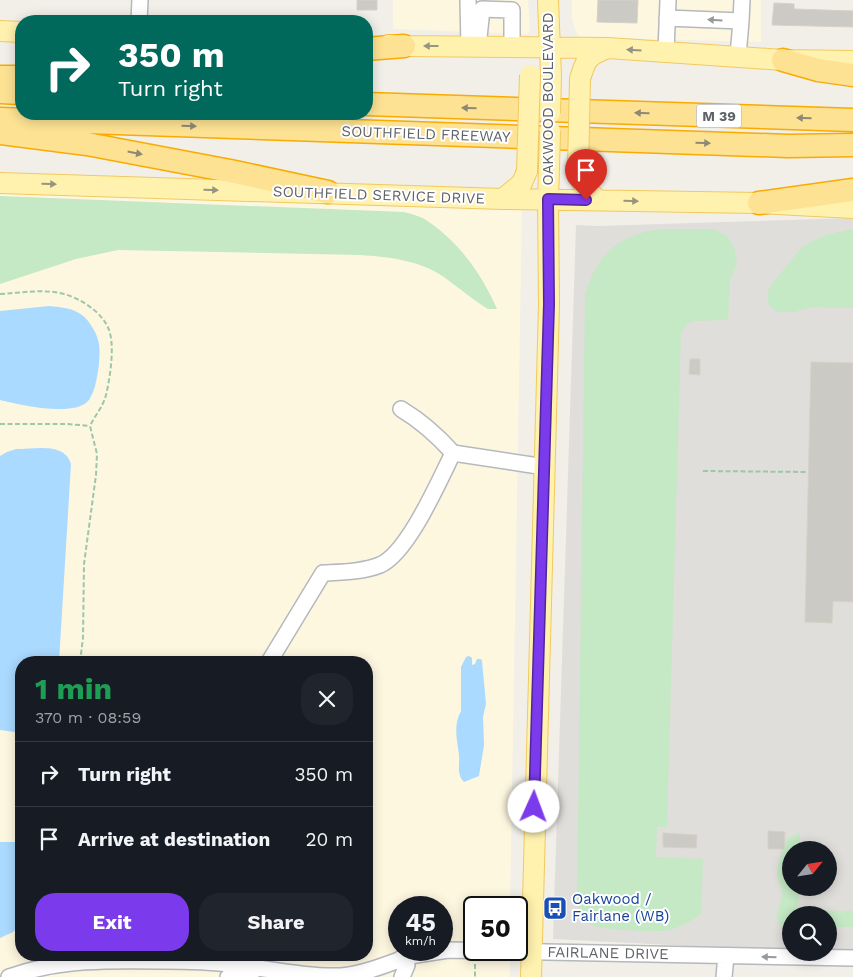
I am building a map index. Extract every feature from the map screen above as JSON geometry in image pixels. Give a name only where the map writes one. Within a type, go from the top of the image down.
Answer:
[{"type":"highway","points":[[373,48],[404,46]]},
{"type":"highway","points":[[782,60],[818,70],[853,76]]},
{"type":"highway","points":[[0,77],[15,77]]},
{"type":"highway","points":[[0,92],[15,93]]},
{"type":"highway","name":"SOUTHFIELD FREEWAY","points":[[373,104],[853,120]]},
{"type":"highway","name":"SOUTHFIELD FREEWAY","points":[[0,119],[15,120]]},
{"type":"highway","name":"SOUTHFIELD FREEWAY","points":[[30,120],[778,145],[853,145]]},
{"type":"highway","points":[[0,133],[87,144],[328,192]]},
{"type":"highway","points":[[759,202],[853,190]]},
{"type":"main road","name":"OAKWOOD BOULEVARD","points":[[531,977],[549,304],[548,199],[551,76],[548,0]]},
{"type":"main road","points":[[0,31],[15,32]]},
{"type":"main road","points":[[373,44],[404,46],[608,48],[782,60],[853,61]]},
{"type":"main road","points":[[503,199],[522,182],[527,171],[530,74],[527,64],[520,54],[510,47]]},
{"type":"main road","points":[[598,200],[587,191],[580,181],[578,170],[580,79],[585,62],[595,53],[608,48]]},
{"type":"main road","name":"SOUTHFIELD SERVICE DRIVE","points":[[0,182],[503,199],[759,202],[853,208]]},
{"type":"street","points":[[139,15],[140,0]]},
{"type":"street","points":[[468,0],[474,46]]},
{"type":"street","points":[[666,52],[668,0]]},
{"type":"street","points":[[738,56],[742,0]]},
{"type":"street","points":[[474,46],[482,9],[512,10],[510,47]]},
{"type":"street","points":[[667,18],[741,21]]},
{"type":"street","points":[[401,409],[436,434],[453,454],[544,467]]},
{"type":"street","points":[[273,656],[323,573],[358,571],[379,565],[392,559],[401,549],[453,454]]},
{"type":"street","name":"FAIRLANE DRIVE","points":[[453,950],[853,958]]},
{"type":"street","points":[[724,977],[726,956]]},
{"type":"street","name":"FAIRLANE DRIVE","points":[[9,977],[38,968],[108,961]]},
{"type":"street","name":"FAIRLANE DRIVE","points":[[150,961],[226,964],[309,977],[340,976],[364,972],[396,961]]},
{"type":"street","points":[[402,977],[407,965],[405,961]]},
{"type":"street","points":[[228,977],[242,974],[260,977]]},
{"type":"path","points":[[0,294],[55,292],[72,297],[89,306],[101,317],[109,330],[112,350],[106,396],[90,426],[97,454],[84,564],[80,656]]},
{"type":"path","points":[[0,424],[68,424],[90,426]]},
{"type":"path","points":[[703,471],[808,472]]},
{"type":"shaded area","points":[[393,0],[528,0],[530,32],[527,34],[393,29]]},
{"type":"shaded area","points":[[572,0],[761,0],[761,42],[580,37],[576,32],[572,19]]},
{"type":"shaded area","points":[[0,193],[405,207],[522,207],[510,896],[463,896],[463,961],[510,961],[510,977],[0,977]]},
{"type":"shaded area","points":[[853,218],[853,952],[837,951],[837,906],[782,906],[782,951],[553,939],[576,225],[598,226]]},
{"type":"green space","points":[[0,196],[404,212],[426,220],[438,228],[459,248],[484,283],[497,309],[488,309],[444,277],[414,263],[393,258],[360,255],[118,250],[76,259],[0,284]]},
{"type":"green space","points":[[661,229],[714,229],[728,237],[735,250],[737,263],[730,280],[728,320],[692,321],[685,326],[681,333],[667,827],[657,827],[656,857],[703,859],[701,914],[673,929],[648,931],[614,929],[590,924],[583,917],[577,902],[585,296],[595,269],[611,249],[633,236]]},
{"type":"green space","points":[[853,229],[853,308],[812,307],[794,312],[778,312],[769,306],[767,296],[770,286],[803,246],[825,235]]},
{"type":"green space","points":[[800,832],[800,841],[784,840]]},
{"type":"green space","points":[[782,852],[782,894],[777,871]]},
{"type":"green space","points":[[782,894],[782,896],[799,896],[798,906],[782,906],[782,927],[777,917]]},
{"type":"green space","points":[[837,911],[853,911],[853,927],[837,928]]},
{"type":"water","points":[[49,306],[75,311],[88,321],[95,332],[99,344],[99,366],[90,399],[78,407],[68,409],[32,407],[0,400],[0,311]]},
{"type":"water","points":[[48,448],[63,452],[71,464],[59,656],[15,656],[15,732],[0,730],[0,456],[16,449]]},
{"type":"water","points":[[466,657],[472,658],[472,665],[475,664],[477,659],[482,661],[486,704],[483,717],[484,745],[479,776],[464,782],[459,772],[456,727],[461,711],[461,667]]},
{"type":"water","points":[[0,842],[15,842],[15,930],[0,938]]},
{"type":"building","points":[[357,0],[377,0],[377,10],[357,10]]},
{"type":"building","points":[[598,0],[638,0],[637,23],[597,22]]},
{"type":"building","points":[[774,3],[794,4],[794,9],[853,11],[853,27],[772,25]]},
{"type":"building","points":[[690,359],[700,359],[700,375],[689,374]]},
{"type":"building","points":[[811,362],[853,363],[853,602],[833,601],[832,623],[805,622]]},
{"type":"building","points":[[768,831],[785,832],[782,849],[768,849]]},
{"type":"building","points":[[663,833],[697,835],[696,848],[663,847]]},
{"type":"place","name":"Oakwood / Fairlane (WB)","points":[[555,908]]},
{"type":"route","points":[[534,807],[549,304],[548,199],[586,200]]}]
